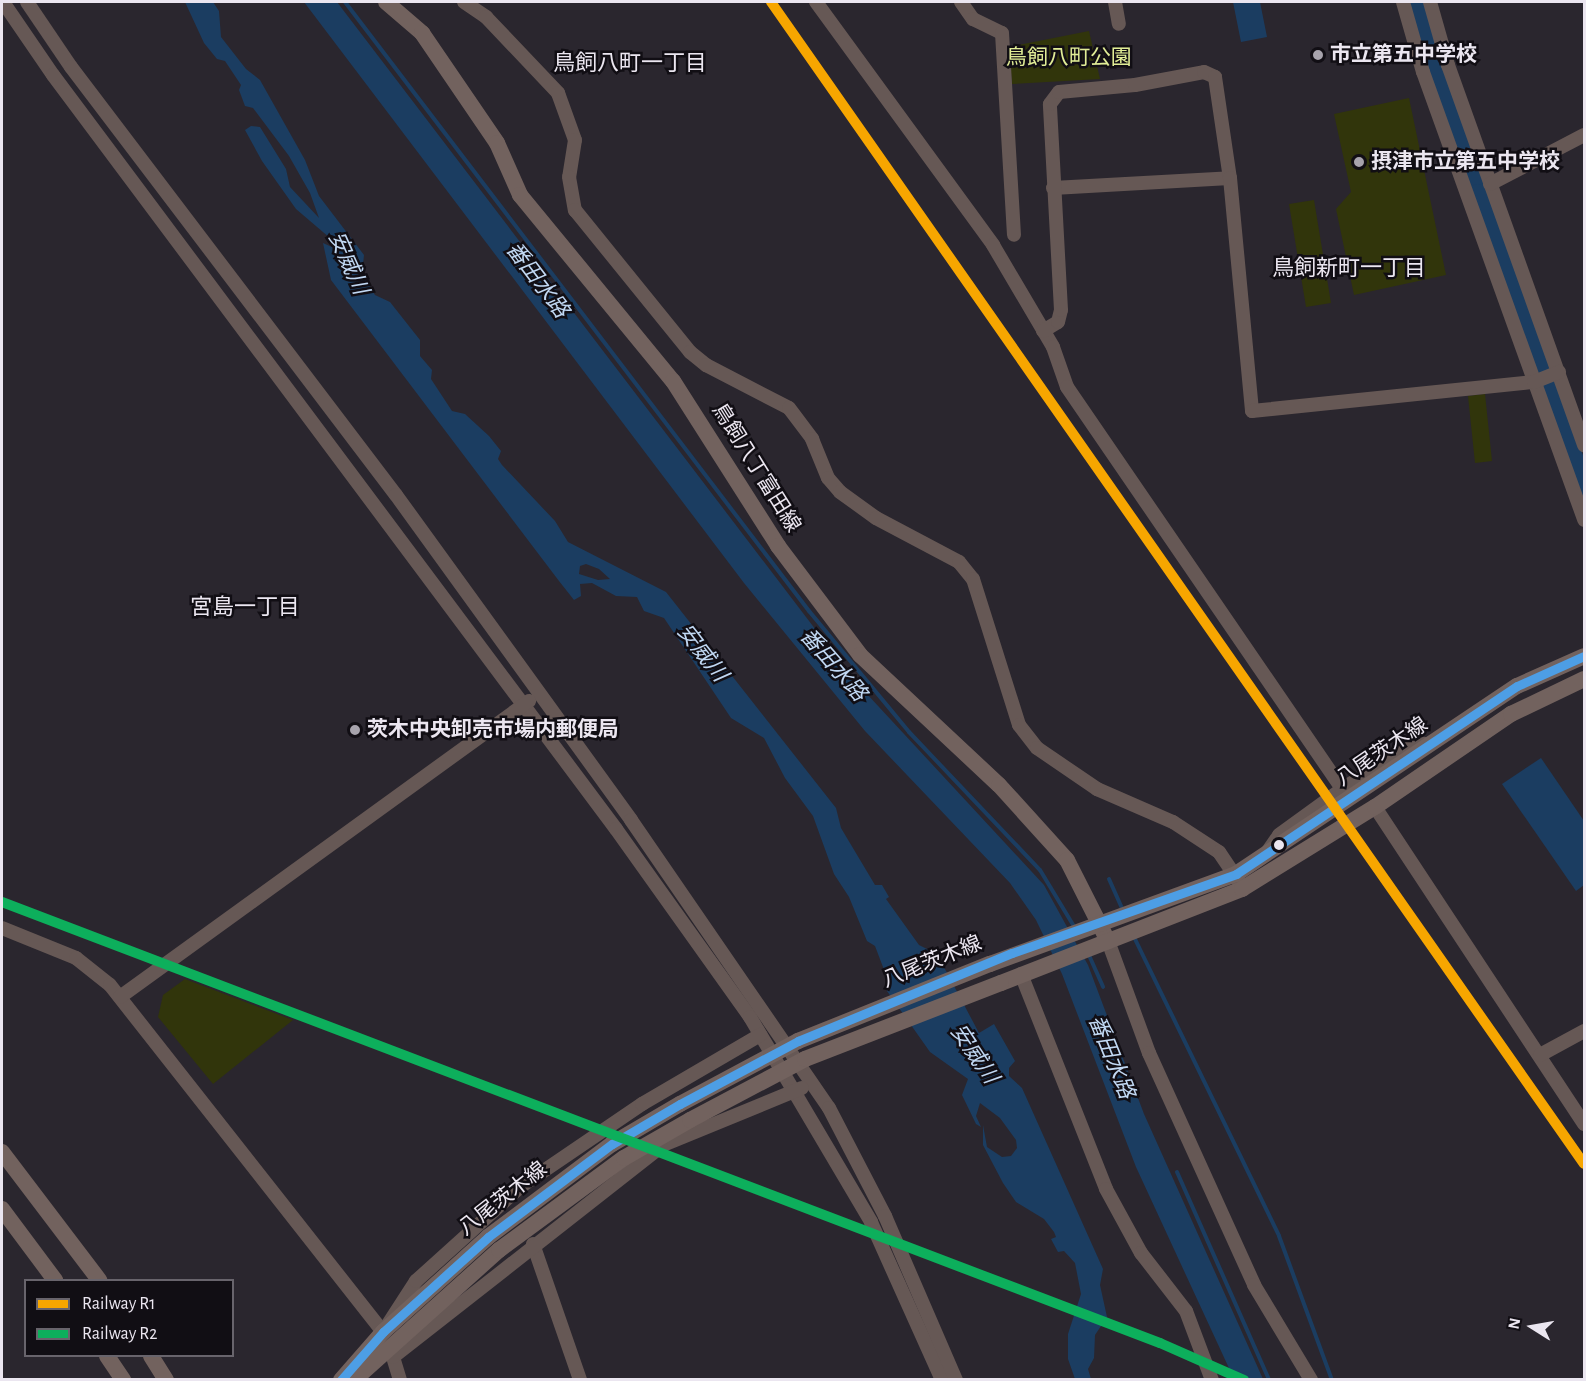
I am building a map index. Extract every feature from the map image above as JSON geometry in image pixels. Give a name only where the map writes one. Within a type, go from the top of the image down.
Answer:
[{"type":"main road","name":"鳥飼八丁富田線","points":[[389,3],[422,33],[456,81],[497,143],[520,195],[543,227],[674,381],[778,546],[860,655],[999,785],[1067,860],[1109,941]]},
{"type":"main road","name":"八尾茨木線","points":[[341,1380],[383,1332],[488,1237],[612,1144],[680,1104],[798,1041],[990,963],[1136,910],[1239,882],[1264,857],[1448,735],[1517,686],[1584,656]]},
{"type":"main road","name":"八尾茨木線","points":[[355,1380],[499,1250],[624,1158],[690,1120],[805,1059],[1109,941],[1239,882],[1375,807],[1511,714],[1584,679]]},
{"type":"main road","points":[[2,1152],[97,1279]]},
{"type":"main road","points":[[2,1209],[54,1279]]},
{"type":"main road","points":[[418,1337],[449,1293]]},
{"type":"main road","points":[[108,1357],[123,1380]]},
{"type":"main road","points":[[153,1357],[166,1380]]},
{"type":"main road","points":[[355,1380],[393,1358]]},
{"type":"street","points":[[3,2],[53,75],[370,496],[522,707],[616,829],[760,1035],[871,1222],[942,1380]]},
{"type":"street","points":[[27,2],[71,67],[396,495],[631,820],[809,1085],[829,1108],[885,1216],[956,1380]]},
{"type":"street","points":[[464,2],[486,17],[558,93],[575,140],[569,177],[575,210],[690,352],[706,365],[789,408],[812,439],[828,478],[840,492],[876,518],[960,562],[973,579],[1019,725],[1037,748],[1097,789],[1173,822],[1219,852],[1239,882]]},
{"type":"street","points":[[816,2],[993,245],[1043,331],[1067,387],[1342,789]]},
{"type":"street","points":[[962,3],[977,2]]},
{"type":"street","points":[[1115,2],[1119,24]]},
{"type":"street","points":[[1403,2],[1423,72],[1584,520]]},
{"type":"street","points":[[1430,2],[1448,64],[1584,445]]},
{"type":"street","points":[[962,3],[973,19],[1002,33],[1014,235]]},
{"type":"street","points":[[1423,72],[1448,64]]},
{"type":"street","points":[[1043,331],[1058,322],[1061,310],[1050,104],[1059,92],[1135,85],[1204,72],[1215,77],[1230,178],[1252,411],[1534,382],[1559,372]]},
{"type":"street","points":[[1490,184],[1584,135]]},
{"type":"street","points":[[1053,188],[1230,178]]},
{"type":"street","points":[[120,997],[538,694]]},
{"type":"street","points":[[1264,857],[1279,835],[1342,789],[1405,750],[1448,735]]},
{"type":"street","points":[[1375,807],[1584,1124]]},
{"type":"street","points":[[2,928],[76,958],[100,975],[120,997],[383,1332],[416,1281],[519,1186],[642,1104],[760,1035]]},
{"type":"street","points":[[1109,941],[1149,1053],[1254,1285],[1311,1380]]},
{"type":"street","points":[[1021,974],[1106,1189],[1141,1253],[1186,1311],[1212,1380]]},
{"type":"street","points":[[1540,1055],[1584,1031]]},
{"type":"street","points":[[400,1380],[393,1358],[533,1244],[663,1145],[809,1085]]},
{"type":"street","points":[[533,1244],[580,1380]]},
{"type":"green space","name":"鳥飼八町公園","points":[[1089,31],[1100,79],[1012,84],[1009,47]]},
{"type":"green space","points":[[1409,98],[1446,275],[1354,295],[1336,209],[1351,192],[1334,114]]},
{"type":"green space","points":[[1314,200],[1331,303],[1306,307],[1289,204]]},
{"type":"green space","points":[[1485,394],[1492,461],[1475,463],[1468,396]]},
{"type":"green space","points":[[185,979],[293,1020],[213,1084],[158,1017],[163,995]]},
{"type":"water","name":"安威川","points":[[185,2],[213,2],[219,11],[221,37],[246,69],[260,80],[305,160],[319,196],[364,255],[362,274],[375,295],[390,302],[420,340],[420,356],[432,370],[431,379],[452,411],[465,414],[489,436],[501,451],[498,459],[502,465],[555,521],[568,542],[666,592],[836,808],[841,828],[875,885],[882,885],[889,897],[886,899],[919,945],[937,954],[979,1033],[994,1024],[1015,1061],[1009,1068],[1009,1076],[1022,1088],[1103,1269],[1100,1285],[1107,1317],[1095,1335],[1094,1358],[1088,1369],[1091,1379],[1075,1379],[1068,1359],[1068,1334],[1081,1294],[1075,1263],[1064,1251],[1058,1252],[1051,1239],[1056,1237],[1054,1232],[1044,1219],[1016,1202],[1003,1183],[983,1145],[983,1125],[987,1147],[1002,1157],[1011,1156],[1017,1148],[1016,1140],[1000,1118],[980,1103],[976,1116],[981,1127],[976,1124],[962,1095],[968,1079],[930,1052],[887,991],[886,975],[875,946],[867,941],[849,897],[834,874],[813,816],[785,778],[764,738],[731,718],[664,618],[644,611],[637,597],[616,596],[592,583],[580,584],[581,596],[574,600],[331,280],[323,243],[334,248],[337,244],[296,209],[262,161],[245,130],[251,126],[260,127],[286,169],[290,187],[319,218],[310,193],[289,156],[253,108],[245,106],[239,90],[241,85],[225,61],[217,59],[204,43]],"holes":[[[586,564],[599,569],[610,579],[598,580],[579,574],[580,566]]]},
{"type":"water","name":"番田水路","points":[[304,2],[337,2],[854,680],[1044,885],[1088,965],[1144,1114],[1263,1379],[1234,1379],[1136,1167],[1062,974],[1036,920],[1010,883],[865,731],[744,583]]},
{"type":"water","points":[[1233,2],[1260,2],[1267,37],[1241,42]]},
{"type":"water","points":[[1541,758],[1584,821],[1584,885],[1576,891],[1502,784]]},
{"type":"waterway","name":"番田水路","points":[[345,2],[809,611],[909,732],[1040,870],[1075,928]]},
{"type":"waterway","points":[[1414,2],[1477,194],[1584,490]]},
{"type":"waterway","points":[[1109,879],[1123,911]]},
{"type":"waterway","points":[[1134,937],[1279,1236],[1332,1380]]},
{"type":"waterway","points":[[1088,953],[1103,987]]},
{"type":"waterway","points":[[1177,1172],[1269,1380]]},
{"type":"railway","points":[[2,902],[1160,1343],[1244,1380]]},
{"type":"rail line","name":"R1","points":[[771,2],[1584,1164]]},
{"type":"rail line","name":"R2","points":[[2,902],[1160,1343],[1244,1380]]},
{"type":"transit line","points":[[341,1380],[383,1332],[488,1237],[612,1144],[680,1104],[798,1041],[1012,953],[1236,874],[1517,686],[1584,656]]},
{"type":"place","name":"市立第五中学校","points":[[1318,55]]},
{"type":"place","name":"摂津市立第五中学校","points":[[1359,162]]},
{"type":"place","name":"茨木中央卸売市場内郵便局","points":[[355,730]]},
{"type":"district","name":"鳥飼八町一丁目","points":[[630,64]]},
{"type":"district","name":"鳥飼新町一丁目","points":[[1349,269]]},
{"type":"district","name":"宮島一丁目","points":[[245,608]]}]
